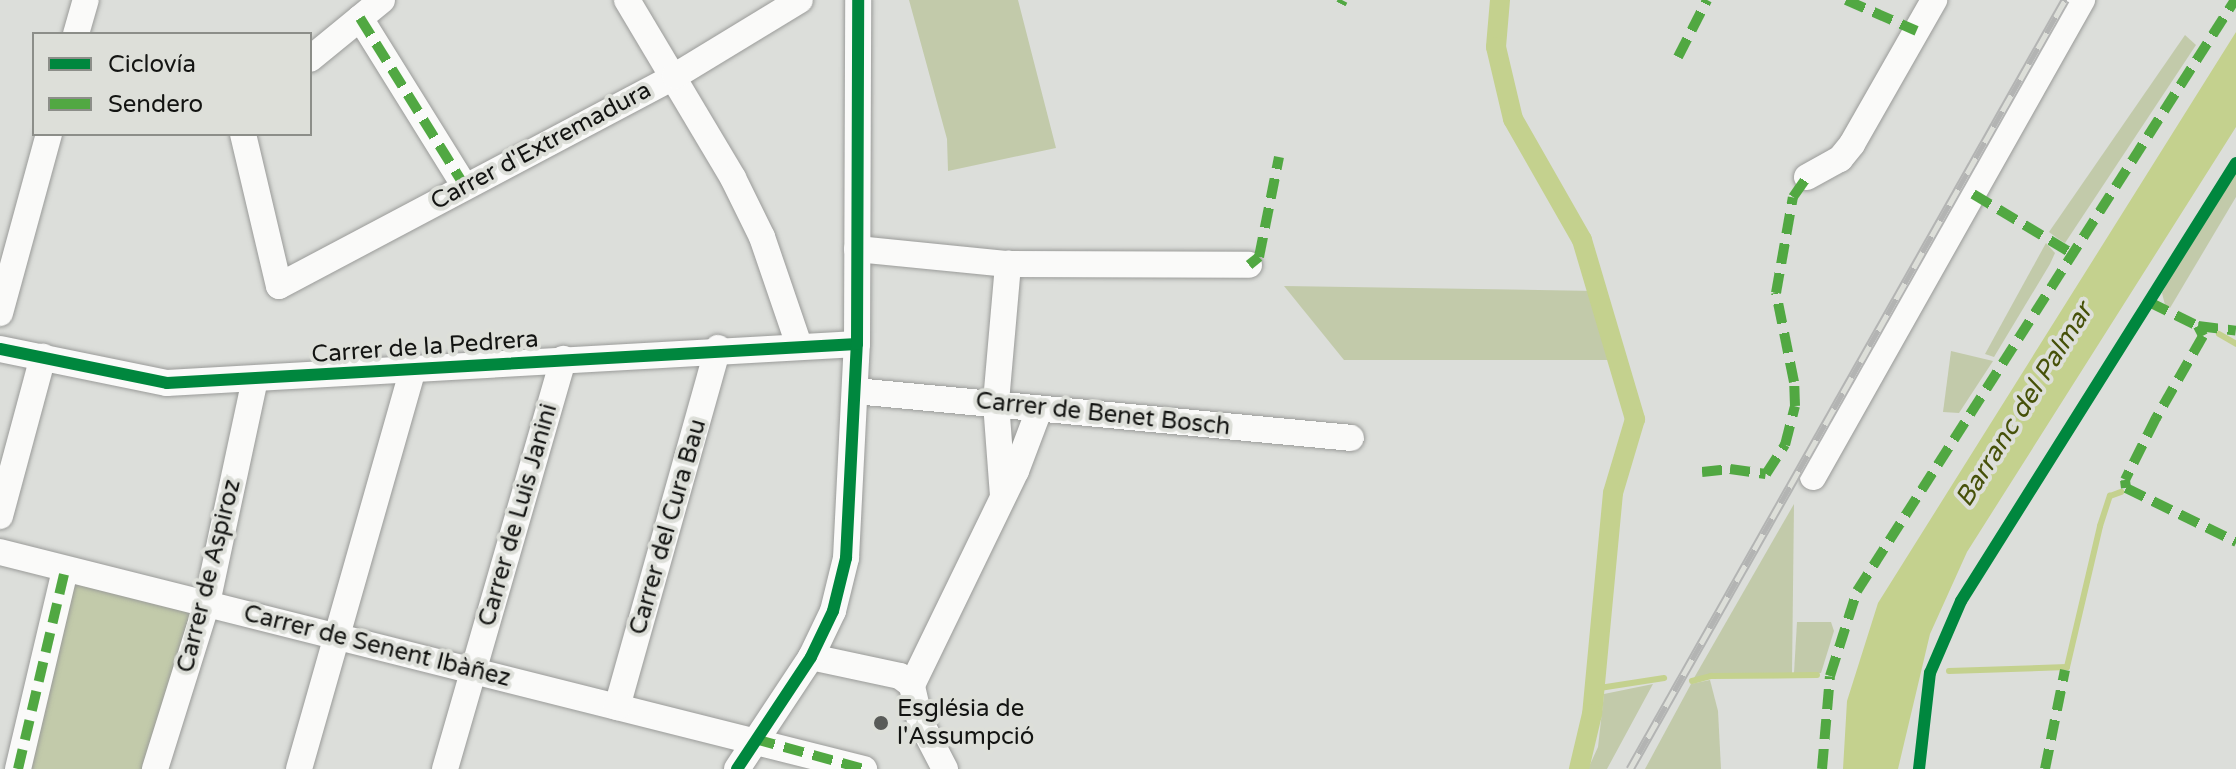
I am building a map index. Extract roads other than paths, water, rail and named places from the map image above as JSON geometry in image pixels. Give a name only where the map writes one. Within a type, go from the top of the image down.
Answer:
[{"type":"street","points":[[77,32],[86,0]]},
{"type":"street","points":[[312,57],[382,0]]},
{"type":"street","points":[[627,0],[675,76],[762,237],[799,345]]},
{"type":"street","points":[[737,769],[811,657],[833,611],[846,558],[857,344],[858,0]]},
{"type":"street","points":[[1807,177],[1840,159],[1852,144],[1934,0]]},
{"type":"street","points":[[1813,477],[2082,0]]},
{"type":"street","name":"Carrer d'Extremadura","points":[[243,136],[279,286],[464,185],[675,76],[792,2]]},
{"type":"street","points":[[360,18],[464,185]]},
{"type":"street","points":[[0,313],[48,136]]},
{"type":"street","points":[[857,249],[1008,264],[1249,265]]},
{"type":"street","points":[[1003,497],[996,402],[1008,264]]},
{"type":"street","name":"Carrer de la Pedrera","points":[[0,349],[167,383],[413,370],[718,348],[857,344]]},
{"type":"street","name":"Carrer del Cura Bau","points":[[617,707],[718,348]]},
{"type":"street","points":[[0,516],[43,357]]},
{"type":"street","name":"Carrer de Luis Janini","points":[[445,769],[563,359]]},
{"type":"street","points":[[299,769],[335,634],[413,370]]},
{"type":"street","name":"Carrer de Aspiroz","points":[[155,769],[207,603],[255,380]]},
{"type":"street","name":"Carrer de Benet Bosch","points":[[855,391],[1351,438]]},
{"type":"street","points":[[945,769],[920,721],[912,685],[1003,497],[1039,410]]},
{"type":"street","name":"Carrer de Senent Ibàñez","points":[[0,552],[755,739],[864,769]]},
{"type":"street","points":[[18,769],[65,570]]},
{"type":"street","points":[[811,657],[900,676],[912,685]]},
{"type":"water","name":"Barranc del Palmar","points":[[2236,32],[2236,127],[1967,552],[1930,634],[1898,769],[1843,769],[1847,701],[1878,603]]},
{"type":"waterway","points":[[1500,0],[1496,47],[1513,119],[1582,240],[1635,419],[1613,493],[1592,714],[1579,769]]},
{"type":"waterway","points":[[2219,334],[2236,344]]},
{"type":"waterway","points":[[1949,671],[2067,667],[2100,526],[2110,496],[2121,492]]},
{"type":"waterway","points":[[1692,681],[1711,676],[1817,675]]},
{"type":"waterway","points":[[1593,689],[1664,678]]},
{"type":"railway","points":[[1630,769],[2065,0]]},
{"type":"place","name":"Església de l'Assumpció","points":[[881,723]]}]
